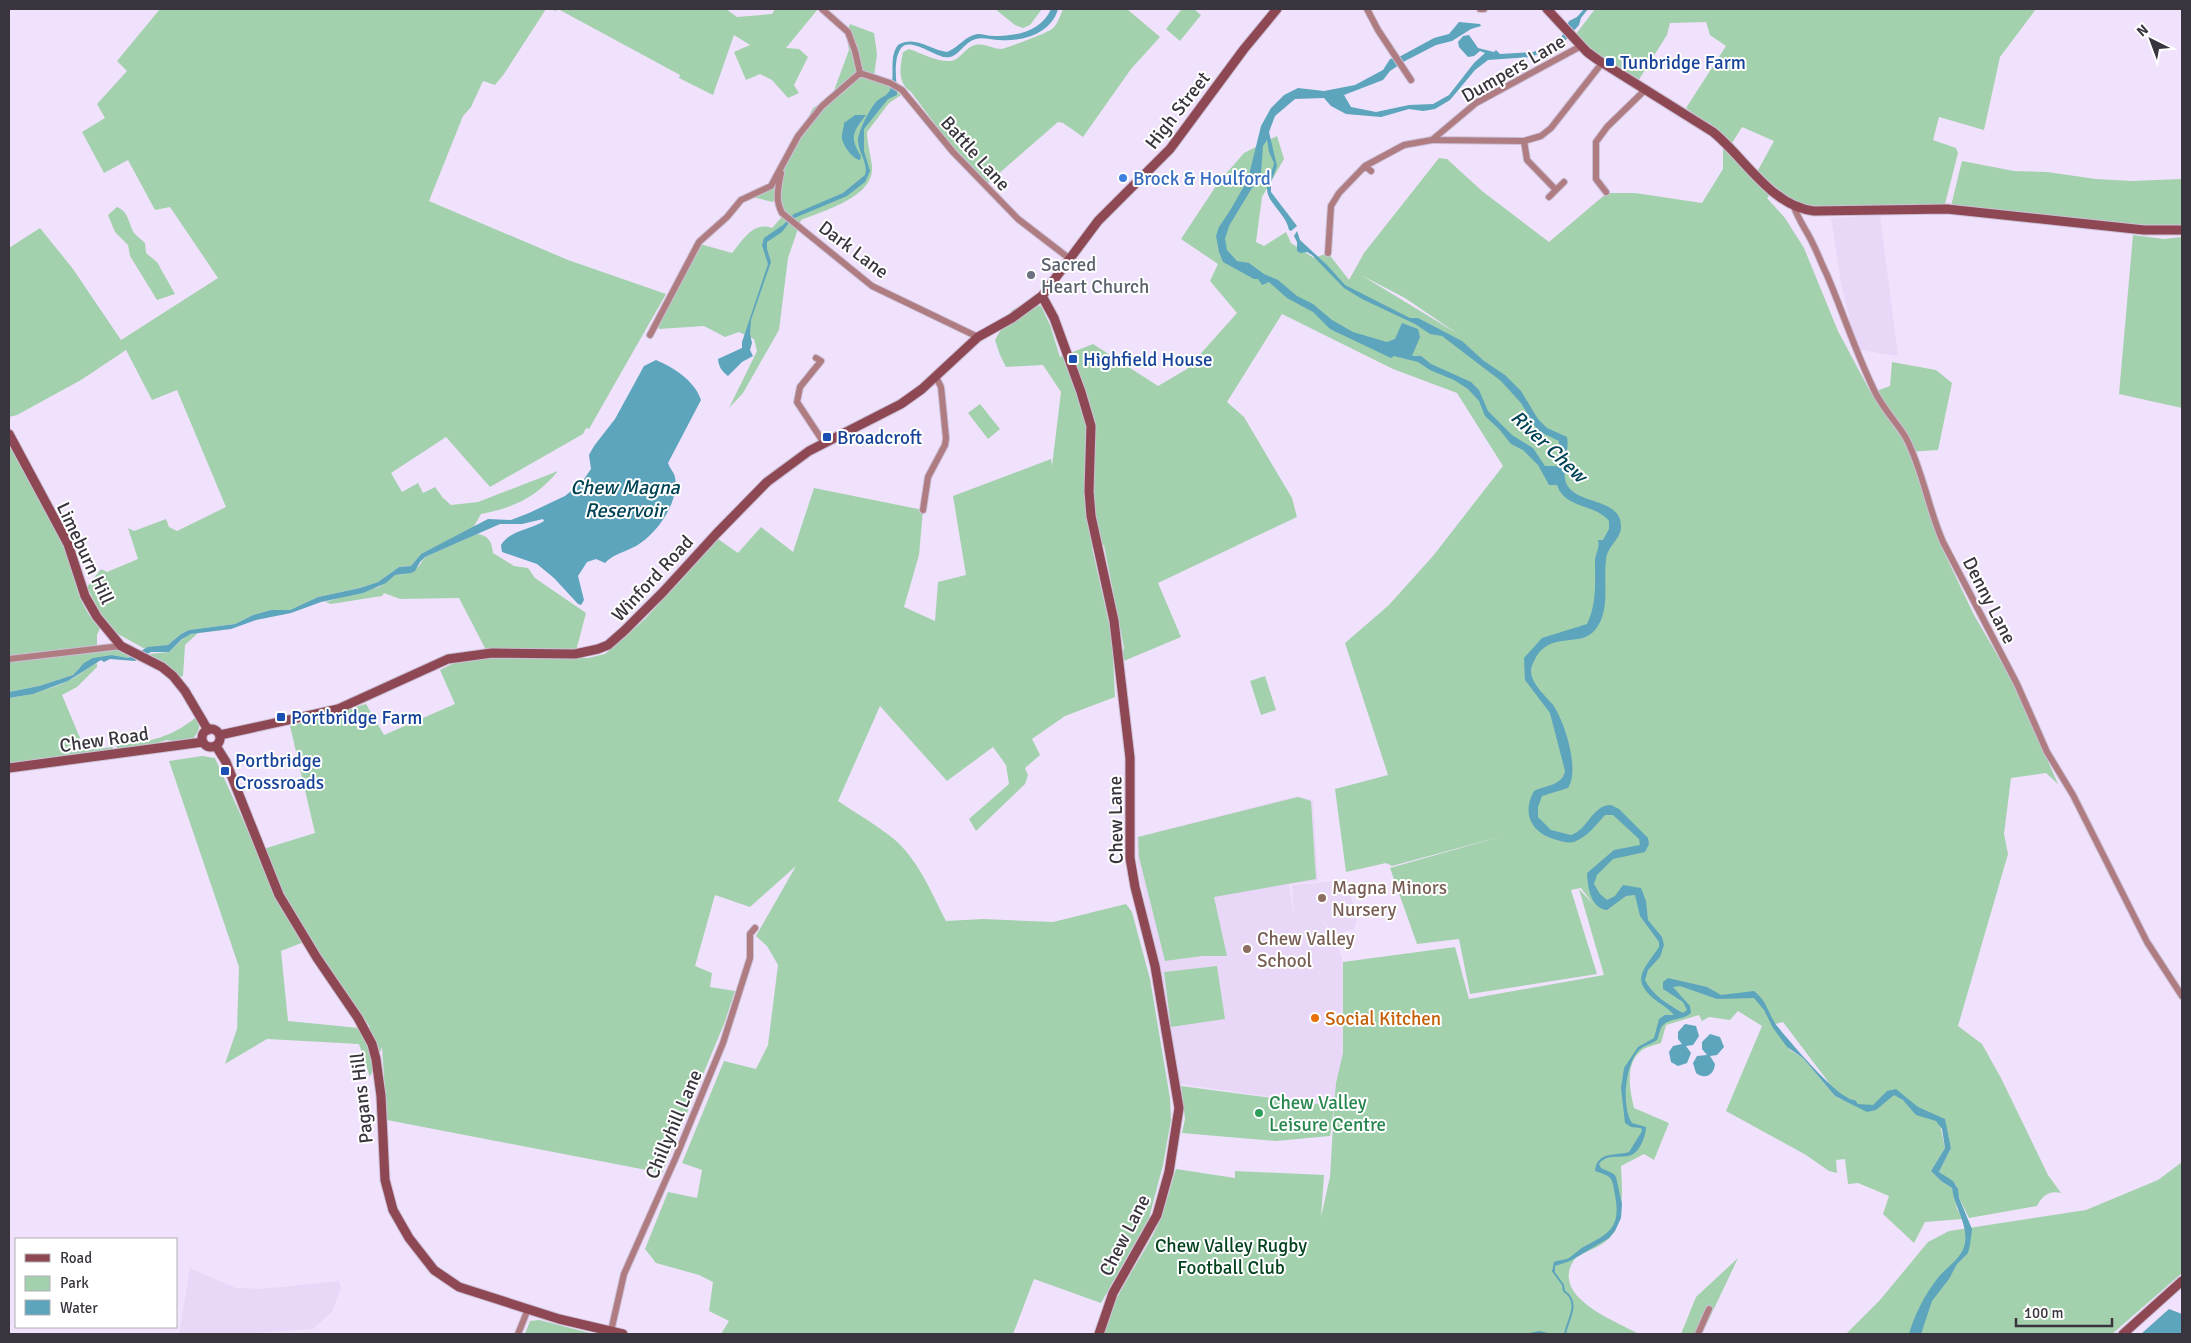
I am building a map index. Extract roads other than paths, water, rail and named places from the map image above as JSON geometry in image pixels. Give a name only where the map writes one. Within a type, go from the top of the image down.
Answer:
[{"type":"main road","name":"High Street","points":[[1042,296],[1109,209],[1170,149],[1244,49],[1277,9]]},
{"type":"main road","points":[[1547,9],[1581,46],[1602,64],[1713,132],[1727,143],[1757,177],[1794,207],[1804,210],[1833,212],[1947,209],[2144,230],[2182,230]]},
{"type":"main road","name":"Winford Road","points":[[220,735],[338,708],[448,659],[492,653],[575,654],[608,645],[624,632],[663,592],[716,533],[766,482],[788,465],[824,443],[884,414],[922,389],[978,337],[1012,318],[1042,296]]},
{"type":"main road","name":"Chew Lane","points":[[1042,296],[1054,318],[1081,392],[1091,426],[1088,491],[1091,516],[1114,622],[1130,758],[1130,858],[1135,887],[1155,966],[1179,1108],[1169,1172],[1157,1215],[1112,1294],[1099,1334]]},
{"type":"main road","name":"Limeburn Hill","points":[[9,434],[68,544],[85,596],[97,617],[121,646],[162,666],[173,676],[185,691],[208,730]]},
{"type":"main road","points":[[214,729],[220,735],[220,742],[216,746],[209,747],[203,742],[202,736],[208,730],[214,729]]},
{"type":"main road","name":"Chew Road","points":[[9,768],[203,742]]},
{"type":"main road","name":"Pagans Hill","points":[[216,746],[229,769],[279,895],[316,958],[362,1025],[372,1044],[381,1096],[385,1180],[393,1210],[423,1257],[445,1279],[472,1293],[528,1310],[623,1334]]},
{"type":"main road","points":[[2123,1334],[2182,1281]]},
{"type":"street","points":[[650,335],[699,242],[727,217],[741,200],[771,186],[798,136],[822,106],[860,73],[848,32],[822,9]]},
{"type":"street","points":[[1367,9],[1378,30],[1411,80]]},
{"type":"street","name":"Dumpers Lane","points":[[1328,253],[1331,206],[1354,176],[1365,166],[1404,145],[1432,140],[1476,103],[1581,46]]},
{"type":"street","points":[[1432,140],[1524,141],[1540,136],[1551,128],[1602,64]]},
{"type":"street","name":"Battle Lane","points":[[860,73],[890,83],[902,90],[953,152],[1018,219],[1070,258]]},
{"type":"street","points":[[1606,192],[1596,179],[1594,159],[1596,142],[1607,128],[1645,90]]},
{"type":"street","points":[[1524,141],[1527,160],[1556,190]]},
{"type":"street","points":[[1365,166],[1372,171]]},
{"type":"street","name":"Dark Lane","points":[[781,170],[777,193],[778,206],[782,213],[872,286],[978,337]]},
{"type":"street","points":[[1549,198],[1564,182]]},
{"type":"street","name":"Denny Lane","points":[[1794,207],[1799,222],[1813,243],[1876,394],[1890,418],[1905,437],[1923,477],[1936,527],[1943,542],[2017,684],[2047,752],[2073,795],[2147,942],[2182,996]]},
{"type":"street","points":[[821,361],[800,387],[798,402],[824,443]]},
{"type":"street","points":[[923,510],[928,477],[945,445],[946,438],[941,387],[936,376]]},
{"type":"street","points":[[9,658],[121,646]]},
{"type":"street","name":"Chillyhill Lane","points":[[611,1331],[624,1274],[676,1157],[723,1043],[750,958],[750,934],[755,928]]},
{"type":"street","points":[[1698,1334],[1709,1309]]},
{"type":"street","points":[[518,1334],[528,1310]]},
{"type":"water","points":[[1051,9],[1058,9],[1049,25],[1026,38],[1017,40],[976,39],[949,57],[940,56],[911,44],[902,47],[896,64],[897,95],[888,99],[864,129],[864,151],[870,171],[865,182],[847,196],[792,219],[782,232],[767,242],[771,262],[751,320],[750,334],[752,343],[750,350],[753,356],[742,362],[728,376],[722,371],[718,359],[742,348],[742,342],[768,264],[762,245],[764,238],[783,225],[794,214],[843,193],[865,175],[866,167],[858,145],[862,125],[878,100],[890,90],[892,85],[893,56],[898,45],[905,42],[917,42],[947,52],[974,35],[1002,36],[1027,31],[1041,23]]},
{"type":"water","points":[[1584,9],[1588,9],[1581,18],[1579,25],[1562,44],[1531,57],[1488,60],[1475,70],[1450,100],[1435,109],[1423,111],[1409,109],[1381,117],[1346,114],[1331,106],[1324,98],[1295,99],[1275,116],[1269,132],[1277,166],[1271,182],[1271,192],[1297,226],[1291,231],[1289,230],[1284,218],[1268,193],[1267,184],[1274,163],[1269,152],[1267,140],[1263,146],[1261,173],[1229,226],[1225,239],[1227,250],[1237,261],[1249,263],[1264,274],[1278,280],[1297,296],[1313,304],[1332,320],[1353,332],[1387,342],[1395,339],[1402,323],[1418,329],[1420,337],[1412,356],[1421,356],[1431,364],[1471,382],[1479,390],[1488,411],[1512,435],[1533,448],[1545,466],[1559,466],[1559,441],[1538,431],[1521,403],[1501,381],[1442,336],[1430,334],[1415,324],[1362,299],[1344,288],[1312,255],[1307,252],[1300,253],[1297,251],[1297,242],[1294,236],[1297,231],[1300,240],[1345,285],[1410,318],[1418,318],[1462,341],[1484,361],[1505,375],[1521,391],[1538,419],[1547,428],[1567,437],[1564,474],[1567,485],[1580,496],[1615,511],[1621,527],[1619,535],[1607,555],[1605,605],[1600,622],[1589,635],[1550,644],[1536,657],[1531,667],[1533,681],[1558,713],[1570,746],[1572,758],[1571,780],[1568,788],[1542,796],[1538,807],[1538,817],[1551,830],[1571,835],[1582,828],[1599,809],[1611,805],[1619,809],[1648,838],[1649,844],[1645,852],[1613,859],[1597,875],[1594,884],[1600,894],[1607,900],[1615,896],[1623,885],[1641,888],[1646,901],[1648,920],[1662,937],[1664,945],[1660,957],[1648,970],[1645,980],[1661,999],[1683,1013],[1687,1010],[1683,1002],[1663,989],[1663,982],[1668,978],[1707,987],[1721,995],[1754,991],[1762,999],[1777,1026],[1814,1068],[1847,1097],[1855,1100],[1858,1104],[1873,1105],[1887,1091],[1896,1089],[1918,1107],[1945,1119],[1951,1148],[1939,1172],[1953,1181],[1958,1189],[1959,1198],[1972,1229],[1968,1253],[1957,1264],[1949,1279],[1932,1301],[1921,1334],[1909,1334],[1920,1305],[1940,1275],[1961,1253],[1965,1243],[1965,1229],[1952,1188],[1931,1171],[1945,1148],[1942,1129],[1936,1121],[1916,1115],[1903,1100],[1894,1095],[1876,1110],[1867,1112],[1835,1096],[1803,1058],[1787,1047],[1773,1028],[1764,1010],[1754,998],[1717,999],[1680,986],[1673,987],[1690,1006],[1691,1013],[1667,1022],[1660,1030],[1657,1040],[1640,1049],[1631,1064],[1628,1074],[1626,1107],[1632,1123],[1646,1127],[1643,1140],[1639,1149],[1632,1155],[1605,1159],[1599,1164],[1601,1168],[1614,1174],[1616,1177],[1622,1204],[1621,1218],[1615,1231],[1609,1238],[1570,1261],[1555,1266],[1555,1271],[1552,1272],[1554,1262],[1569,1258],[1607,1233],[1615,1222],[1616,1206],[1611,1178],[1595,1171],[1596,1165],[1603,1157],[1629,1152],[1642,1131],[1641,1128],[1631,1127],[1625,1123],[1621,1088],[1624,1068],[1638,1047],[1654,1038],[1659,1019],[1665,1015],[1674,1015],[1649,994],[1641,981],[1644,969],[1659,947],[1659,942],[1640,916],[1635,895],[1626,896],[1607,910],[1601,908],[1593,901],[1589,890],[1587,873],[1614,850],[1640,845],[1639,839],[1613,815],[1605,815],[1592,830],[1580,839],[1569,843],[1541,833],[1531,822],[1529,815],[1530,799],[1534,791],[1561,780],[1565,771],[1550,713],[1525,680],[1524,658],[1542,638],[1587,624],[1594,600],[1595,560],[1598,540],[1603,540],[1609,529],[1609,521],[1596,511],[1566,498],[1557,485],[1549,485],[1538,465],[1523,450],[1511,444],[1485,416],[1479,401],[1468,389],[1418,362],[1394,356],[1391,358],[1330,329],[1313,312],[1287,298],[1269,282],[1262,285],[1258,279],[1254,279],[1223,262],[1219,252],[1216,236],[1219,227],[1248,179],[1261,126],[1271,108],[1284,95],[1298,88],[1324,91],[1355,85],[1383,70],[1390,59],[1399,57],[1434,38],[1449,34],[1459,22],[1480,24],[1481,26],[1471,29],[1452,41],[1436,45],[1405,61],[1390,71],[1383,80],[1344,95],[1351,107],[1376,112],[1409,105],[1433,104],[1449,95],[1474,63],[1485,53],[1480,51],[1474,56],[1468,57],[1459,47],[1458,42],[1463,36],[1469,35],[1478,48],[1494,52],[1496,50],[1500,54],[1533,52],[1555,43],[1562,36],[1569,21],[1577,17]]},
{"type":"water","points":[[855,115],[866,115],[854,135],[855,144],[861,156],[860,160],[849,152],[842,137],[844,123]]},
{"type":"water","name":"Chew Magna Reservoir","points":[[656,360],[689,381],[701,400],[668,463],[675,477],[674,497],[665,517],[644,541],[612,557],[605,563],[596,559],[587,562],[578,576],[584,600],[581,605],[537,564],[502,552],[501,545],[505,540],[539,524],[544,521],[543,519],[522,524],[500,524],[425,557],[415,571],[395,575],[386,583],[363,593],[321,602],[291,613],[256,620],[231,629],[191,634],[182,639],[169,652],[151,652],[135,661],[110,659],[104,662],[101,660],[68,681],[33,694],[9,698],[9,692],[39,686],[73,675],[84,663],[93,658],[112,655],[128,658],[148,647],[168,645],[189,630],[235,624],[253,615],[271,610],[290,610],[318,597],[378,582],[399,567],[411,566],[421,554],[488,519],[511,520],[565,496],[582,482],[591,469],[589,455],[615,419],[644,366]]},
{"type":"water","points":[[1685,1024],[1696,1026],[1699,1036],[1693,1045],[1686,1046],[1691,1053],[1687,1063],[1678,1066],[1671,1062],[1669,1052],[1673,1046],[1682,1044],[1678,1039],[1678,1032]]},
{"type":"water","points":[[1710,1034],[1720,1037],[1724,1047],[1717,1055],[1710,1056],[1715,1064],[1713,1071],[1711,1074],[1703,1076],[1696,1073],[1693,1063],[1697,1056],[1707,1055],[1702,1049],[1702,1042]]},
{"type":"water","points":[[2169,1309],[2182,1314],[2182,1334],[2141,1334]]},
{"type":"waterway","points":[[1553,1271],[1563,1285],[1564,1291],[1569,1296],[1573,1306],[1565,1334]]},
{"type":"waterway","points":[[1530,1334],[1539,1332],[1548,1334]]},
{"type":"place","name":"Tunbridge Farm","points":[[1610,62]]},
{"type":"place","name":"Brock & Houlford","points":[[1123,178]]},
{"type":"place","name":"Sacred Heart Church","points":[[1031,275]]},
{"type":"place","name":"Highfield House","points":[[1073,359]]},
{"type":"place","name":"Broadcroft","points":[[827,437]]},
{"type":"place","name":"Portbridge Farm","points":[[281,717]]},
{"type":"place","name":"Portbridge Crossroads","points":[[225,771]]},
{"type":"place","name":"Magna Minors Nursery","points":[[1322,898]]},
{"type":"place","name":"Chew Valley School","points":[[1247,949]]},
{"type":"place","name":"Social Kitchen","points":[[1315,1018]]},
{"type":"place","name":"Chew Valley Leisure Centre","points":[[1259,1113]]},
{"type":"water label","name":"River Chew","points":[[1549,446]]},
{"type":"park label","name":"Chew Valley Rugby Football Club","points":[[1231,1256]]}]
